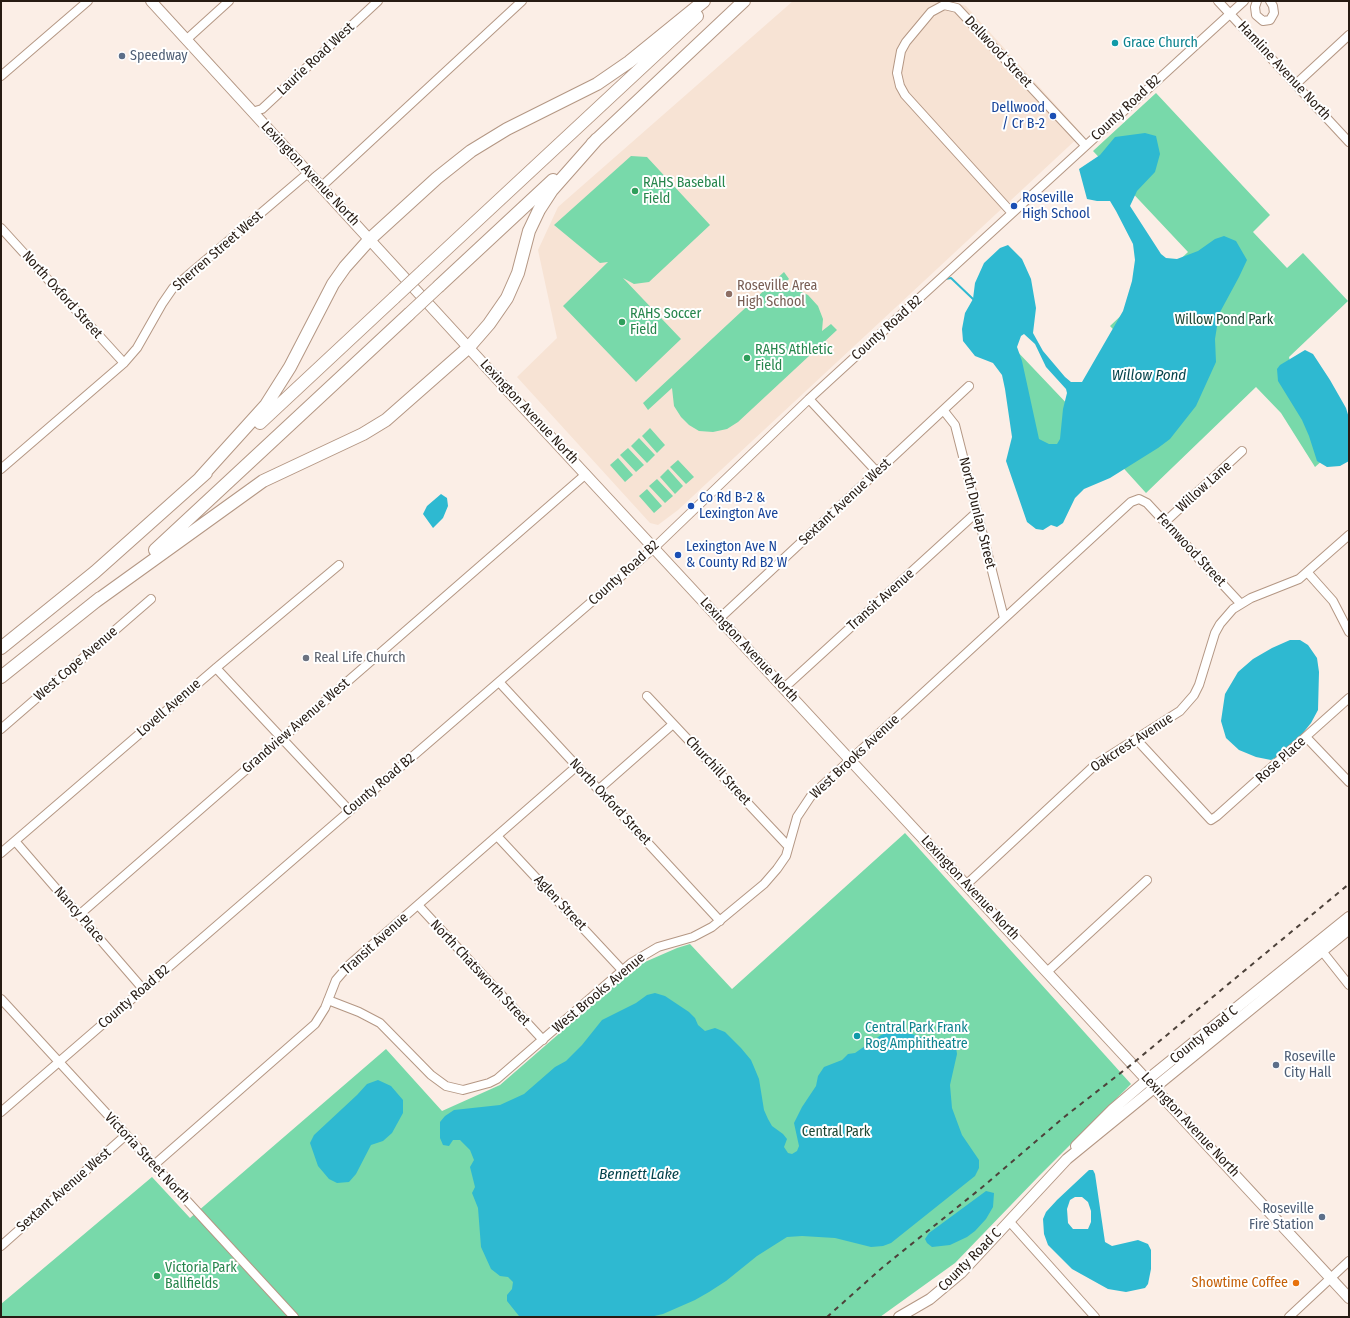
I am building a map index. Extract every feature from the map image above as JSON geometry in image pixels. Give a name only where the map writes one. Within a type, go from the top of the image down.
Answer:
[{"type":"highway","points":[[200,478],[266,405],[290,367],[333,284],[345,267],[370,240],[438,178],[471,152],[507,129],[597,84],[630,62],[704,1]]},
{"type":"highway","points":[[1,648],[101,567],[200,478],[712,1]]},
{"type":"highway","points":[[1,677],[95,602],[164,542],[598,139],[744,1]]},
{"type":"highway","points":[[95,602],[263,481],[376,427],[469,347],[489,324],[507,298],[518,273],[529,231],[539,210],[552,190],[598,139]]},
{"type":"main road","name":"Lexington Avenue North","points":[[151,1],[586,474],[1048,971],[1349,1298]]},
{"type":"main road","name":"County Road C","points":[[1067,1159],[1155,1088],[1319,948],[1349,917]]},
{"type":"main road","name":"County Road C","points":[[899,1317],[910,1312],[948,1286],[981,1253],[1067,1159],[1078,1144],[1094,1127],[1147,1080],[1319,948],[1349,929]]},
{"type":"street","points":[[1,76],[88,1]]},
{"type":"street","points":[[186,40],[230,1]]},
{"type":"street","name":"Laurie Road West","points":[[252,112],[262,109],[378,1]]},
{"type":"street","points":[[321,187],[522,1]]},
{"type":"street","name":"Hamline Avenue North","points":[[1218,1],[1349,142]]},
{"type":"street","name":"County Road B2","points":[[1229,13],[1234,1]]},
{"type":"street","name":"County Road B2","points":[[1,1112],[349,810],[500,683],[655,547],[809,399],[1229,13],[1244,1]]},
{"type":"street","points":[[1257,1],[1256,15],[1263,21],[1270,20],[1274,13],[1273,6],[1270,1]]},
{"type":"street","name":"Dellwood Street","points":[[1012,213],[904,95],[900,86],[897,73],[901,51],[906,42],[931,12],[944,5],[957,8],[1085,145]]},
{"type":"street","points":[[1296,84],[1349,35]]},
{"type":"street","name":"Sherren Street West","points":[[1,469],[124,363],[137,348],[162,304],[173,288],[308,173]]},
{"type":"street","name":"North Oxford Street","points":[[1,228],[124,363]]},
{"type":"street","name":"Sextant Avenue West","points":[[720,618],[970,386]]},
{"type":"street","points":[[809,399],[877,472]]},
{"type":"street","name":"North Dunlap Street","points":[[944,411],[955,426],[1004,618]]},
{"type":"street","name":"Willow Lane","points":[[1165,522],[1242,451]]},
{"type":"street","name":"Grandview Avenue West","points":[[79,915],[586,474]]},
{"type":"street","name":"Fernwood Street","points":[[1139,499],[1147,503],[1240,603]]},
{"type":"street","name":"West Brooks Avenue","points":[[328,1000],[365,1014],[380,1023],[439,1082],[455,1089],[471,1089],[498,1079],[622,970],[650,950],[693,937],[720,921],[772,876],[786,856],[797,818],[806,802],[816,790],[852,760],[1131,502],[1139,499]]},
{"type":"street","name":"Transit Avenue","points":[[784,688],[977,512]]},
{"type":"street","name":"Oakcrest Avenue","points":[[967,884],[1087,772],[1111,754],[1172,718],[1187,703],[1199,685],[1215,633],[1226,616],[1240,603],[1289,584],[1308,573],[1349,535]]},
{"type":"street","name":"Lovell Avenue","points":[[1,853],[216,668],[339,565]]},
{"type":"street","points":[[1308,573],[1333,601],[1349,632]]},
{"type":"street","name":"West Cope Avenue","points":[[1,729],[151,599]]},
{"type":"street","points":[[216,668],[349,810]]},
{"type":"street","name":"North Oxford Street","points":[[500,683],[720,921]]},
{"type":"street","name":"Churchill Street","points":[[647,696],[788,846]]},
{"type":"street","name":"Rose Place","points":[[1136,739],[1211,820],[1349,698]]},
{"type":"street","points":[[598,790],[674,724]]},
{"type":"street","points":[[1306,737],[1349,782]]},
{"type":"street","name":"Transit Avenue","points":[[154,1166],[308,1032],[321,1017],[342,972],[577,766]]},
{"type":"street","name":"Aglen Street","points":[[497,836],[622,970]]},
{"type":"street","name":"Nancy Place","points":[[14,841],[143,989]]},
{"type":"street","points":[[1048,971],[1147,880]]},
{"type":"street","name":"North Chatsworth Street","points":[[418,905],[543,1040]]},
{"type":"street","points":[[1319,948],[1349,985]]},
{"type":"street","name":"Victoria Street North","points":[[1,999],[294,1317]]},
{"type":"street","name":"Sextant Avenue West","points":[[1,1246],[126,1135]]},
{"type":"street","points":[[1009,1221],[1095,1317]]},
{"type":"street","points":[[1289,1317],[1349,1262]]},
{"type":"shaded area","name":"Roseville Area High School","points":[[793,1],[950,1],[966,6],[1082,134],[678,510],[658,525],[650,523],[517,377],[557,338],[538,250],[558,207]]},
{"type":"green space","name":"Willow Pond Park","points":[[1156,93],[1270,215],[1253,232],[1287,268],[1303,253],[1348,301],[1289,357],[1293,375],[1349,437],[1315,467],[1281,413],[1256,387],[1146,493],[1107,450],[1051,499],[1014,348],[1072,409],[1133,350],[1110,326],[1188,252],[1093,151]]},
{"type":"green space","name":"RAHS Baseball Field","points":[[631,156],[647,157],[710,225],[649,282],[634,284],[623,278],[681,339],[636,382],[563,306],[608,262],[600,263],[554,225]]},
{"type":"green space","name":"RAHS Athletic Field","points":[[784,272],[789,279],[781,287],[795,289],[808,295],[818,306],[823,319],[822,331],[831,324],[837,330],[738,422],[727,429],[713,432],[699,431],[689,425],[681,417],[674,406],[672,388],[648,410],[643,403]]},
{"type":"green space","points":[[650,428],[665,445],[657,453],[642,436]]},
{"type":"green space","points":[[639,438],[655,455],[647,463],[631,446]]},
{"type":"green space","points":[[628,448],[644,465],[636,472],[620,455]]},
{"type":"green space","points":[[618,458],[633,475],[625,482],[610,465]]},
{"type":"green space","points":[[678,460],[694,477],[686,484],[670,467]]},
{"type":"green space","points":[[668,469],[683,486],[675,494],[660,477]]},
{"type":"green space","points":[[657,479],[673,496],[665,503],[649,486]]},
{"type":"green space","points":[[647,489],[662,506],[654,513],[639,496]]},
{"type":"green space","name":"Central Park","points":[[905,833],[1131,1084],[955,1263],[880,1317],[1,1317],[1,1304],[152,1177],[190,1218],[386,1049],[442,1111],[500,1085],[638,965],[677,948],[690,944],[732,989]]},
{"type":"water","name":"Willow Pond","points":[[1145,133],[1156,136],[1160,154],[1155,172],[1137,191],[1130,206],[1161,254],[1166,258],[1177,259],[1198,251],[1215,239],[1224,236],[1236,241],[1247,260],[1219,314],[1215,339],[1216,362],[1196,406],[1170,439],[1158,448],[1110,478],[1084,489],[1075,498],[1063,523],[1057,527],[1051,525],[1043,530],[1036,529],[1027,522],[1006,461],[1012,437],[1002,375],[993,363],[975,356],[963,341],[962,329],[965,313],[973,299],[975,283],[984,263],[1000,248],[1008,245],[1022,259],[1031,279],[1036,308],[1033,333],[1043,351],[1065,377],[1071,382],[1082,382],[1123,311],[1132,281],[1135,260],[1133,244],[1110,201],[1087,199],[1079,169],[1100,155],[1115,137]],"holes":[[[1024,334],[1035,344],[1046,367],[1066,389],[1067,393],[1063,409],[1060,439],[1057,444],[1049,444],[1039,439],[1022,361],[1017,347],[1021,336]]]},
{"type":"water","points":[[1305,350],[1313,354],[1346,408],[1349,418],[1349,461],[1340,466],[1327,467],[1317,461],[1302,420],[1278,381],[1277,369],[1280,365]]},
{"type":"water","points":[[441,494],[447,498],[448,506],[443,518],[433,528],[423,514],[427,506]]},
{"type":"water","points":[[1290,640],[1300,640],[1308,645],[1317,658],[1319,672],[1318,710],[1311,723],[1298,739],[1279,756],[1271,760],[1256,757],[1239,750],[1226,738],[1221,721],[1225,694],[1238,672],[1253,659]]},
{"type":"water","name":"Bennett Lake","points":[[655,993],[665,996],[689,1012],[695,1018],[698,1025],[705,1031],[715,1028],[725,1032],[741,1048],[751,1060],[759,1079],[764,1110],[768,1119],[772,1126],[787,1139],[784,1147],[788,1153],[792,1154],[797,1151],[799,1146],[794,1123],[802,1107],[816,1086],[818,1076],[824,1067],[842,1060],[848,1054],[855,1053],[881,1035],[892,1031],[917,1035],[937,1045],[951,1043],[956,1047],[957,1054],[950,1085],[952,1108],[962,1135],[979,1160],[979,1168],[975,1176],[891,1243],[883,1246],[871,1247],[835,1238],[802,1236],[787,1237],[757,1256],[726,1281],[709,1292],[663,1314],[650,1317],[519,1316],[507,1301],[507,1295],[512,1289],[513,1282],[508,1277],[500,1276],[491,1269],[481,1247],[478,1208],[472,1193],[475,1187],[470,1167],[474,1160],[470,1150],[460,1140],[453,1140],[449,1146],[443,1145],[440,1138],[440,1122],[445,1116],[454,1110],[500,1105],[524,1094],[555,1067],[566,1061],[582,1045],[602,1020],[636,1003],[647,995]]},
{"type":"water","points":[[378,1080],[391,1086],[403,1100],[403,1113],[392,1133],[383,1141],[371,1145],[356,1174],[349,1182],[337,1183],[329,1179],[318,1166],[310,1143],[314,1135],[367,1084]]},
{"type":"water","points":[[1089,1170],[1093,1170],[1095,1174],[1105,1242],[1112,1246],[1138,1240],[1148,1244],[1151,1250],[1151,1269],[1148,1284],[1145,1288],[1126,1292],[1108,1289],[1072,1269],[1048,1245],[1044,1234],[1043,1219],[1046,1212]],"holes":[[[1075,1197],[1082,1197],[1088,1202],[1091,1211],[1091,1222],[1088,1229],[1073,1229],[1068,1223],[1067,1209],[1070,1200]]]},
{"type":"water","points":[[986,1191],[994,1193],[993,1207],[986,1219],[975,1231],[967,1237],[950,1245],[932,1247],[927,1243],[925,1239],[929,1233]]},
{"type":"waterway","points":[[945,279],[951,278],[973,299]]},
{"type":"railway","points":[[827,1317],[883,1267],[985,1185],[1063,1118],[1132,1064],[1349,884]]},
{"type":"place","name":"Grace Church","points":[[1115,43]]},
{"type":"place","name":"Speedway","points":[[122,56]]},
{"type":"place","name":"Dellwood / Cr B-2","points":[[1053,116]]},
{"type":"place","name":"RAHS Baseball Field","points":[[635,191]]},
{"type":"place","name":"Roseville High School","points":[[1014,206]]},
{"type":"place","name":"Roseville Area High School","points":[[729,294]]},
{"type":"place","name":"RAHS Soccer Field","points":[[622,322]]},
{"type":"place","name":"RAHS Athletic Field","points":[[747,358]]},
{"type":"place","name":"Co Rd B-2 & Lexington Ave","points":[[691,506]]},
{"type":"place","name":"Lexington Ave N & County Rd B2 W","points":[[678,555]]},
{"type":"place","name":"Real Life Church","points":[[306,658]]},
{"type":"place","name":"Central Park Frank Rog Amphitheatre","points":[[857,1036]]},
{"type":"place","name":"Roseville City Hall","points":[[1276,1065]]},
{"type":"place","name":"Roseville Fire Station","points":[[1322,1217]]},
{"type":"place","name":"Victoria Park Ballfields","points":[[157,1276]]},
{"type":"place","name":"Showtime Coffee","points":[[1296,1283]]}]
